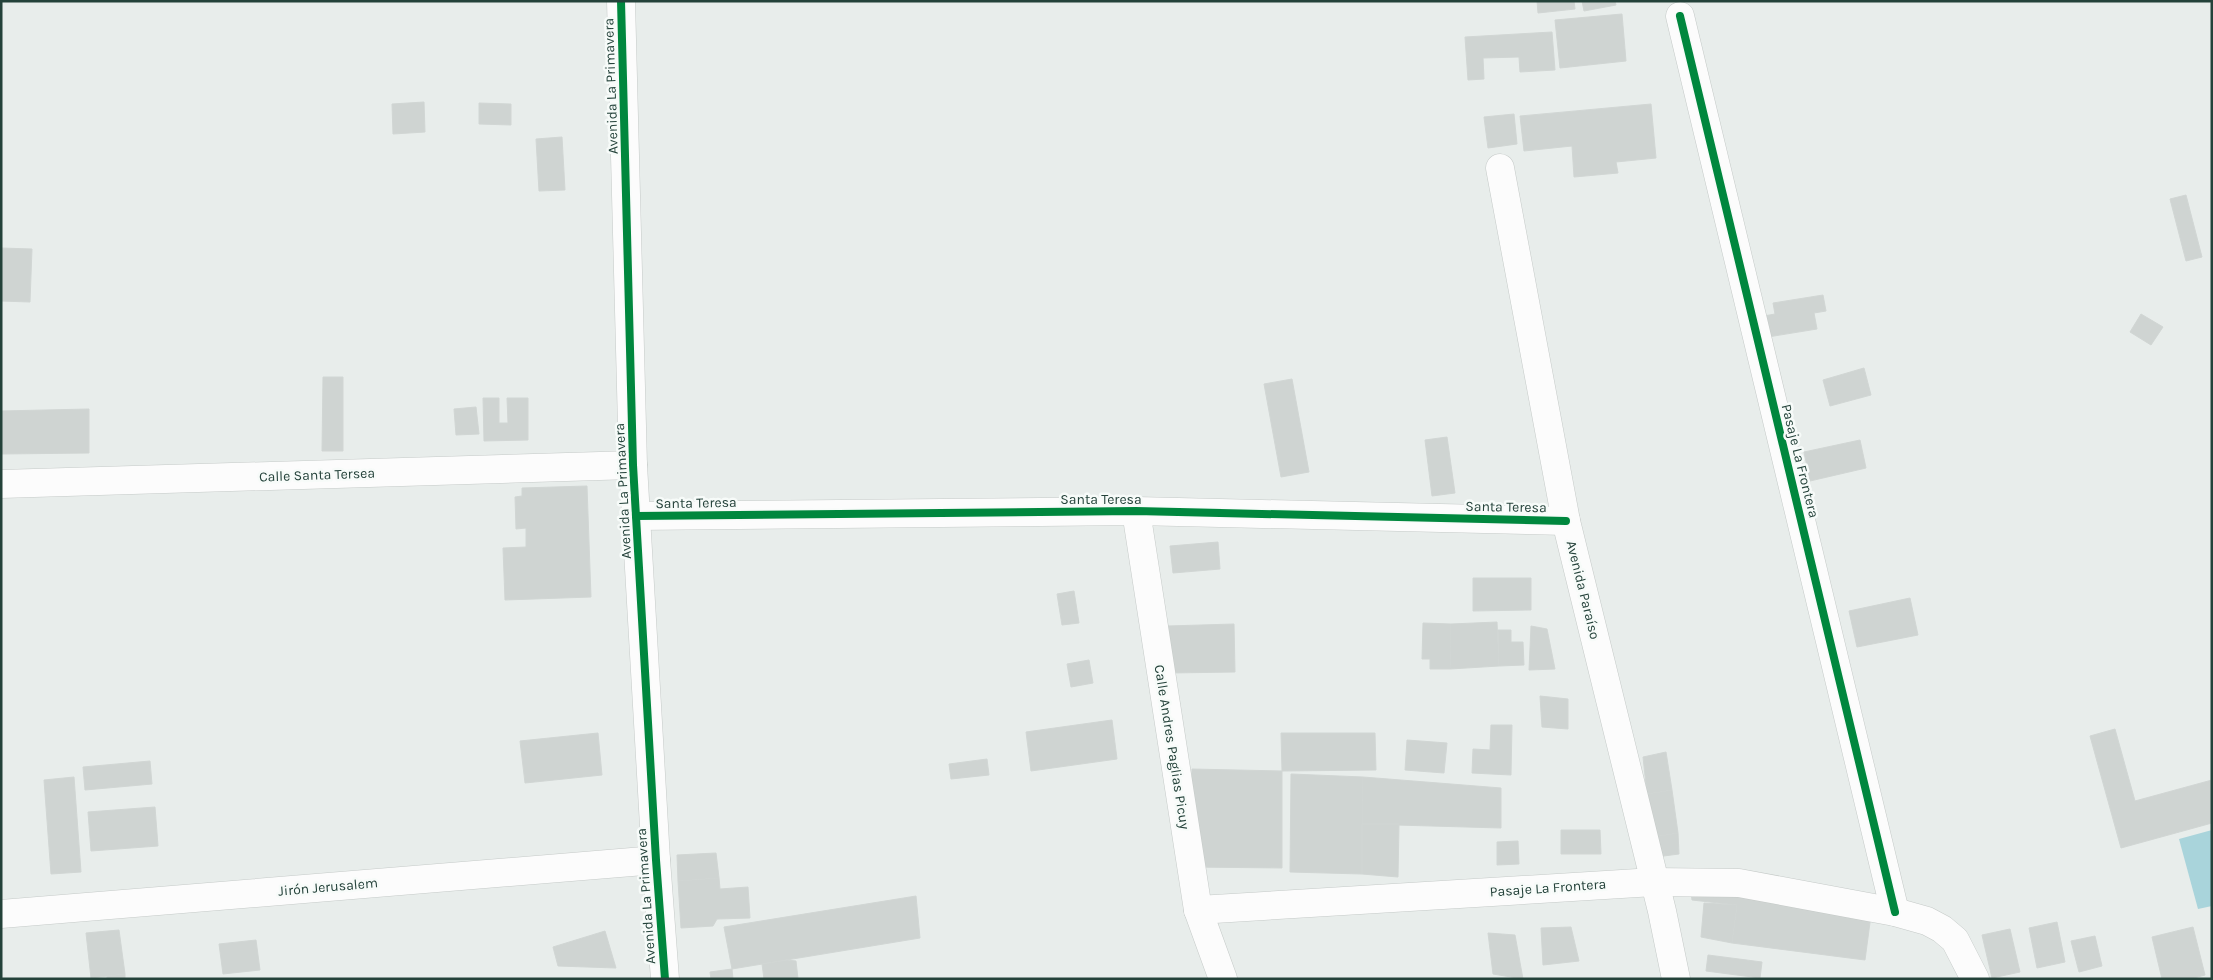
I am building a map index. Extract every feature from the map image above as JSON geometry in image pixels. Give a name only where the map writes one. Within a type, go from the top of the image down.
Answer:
[{"type":"street","name":"Avenida La Primavera","points":[[621,1],[636,516],[656,860],[665,979]]},
{"type":"street","name":"Pasaje La Frontera","points":[[1680,16],[1895,912]]},
{"type":"street","name":"Avenida Paraíso","points":[[1500,168],[1566,521],[1676,979]]},
{"type":"street","name":"Calle Santa Tersea","points":[[1,484],[634,465]]},
{"type":"street","name":"Santa Teresa","points":[[636,516],[1136,511],[1566,521]]},
{"type":"street","name":"Calle Andres Paglias Picuy","points":[[1136,511],[1198,910],[1223,979]]},
{"type":"street","name":"Jirón Jerusalem","points":[[1,914],[656,860]]},
{"type":"street","name":"Pasaje La Frontera","points":[[1198,910],[1654,882],[1739,883],[1895,912],[1927,922],[1942,929],[1955,940],[1975,979]]},
{"type":"water","points":[[2212,830],[2212,906],[2198,909],[2179,839]]},
{"type":"building","points":[[1537,1],[1574,1],[1575,9],[1538,13]]},
{"type":"building","points":[[1582,1],[1615,1],[1616,5],[1584,11]]},
{"type":"building","points":[[1622,14],[1626,61],[1560,68],[1555,20]]},
{"type":"building","points":[[1552,32],[1555,70],[1520,72],[1519,57],[1483,58],[1484,79],[1468,80],[1465,37]]},
{"type":"building","points":[[424,102],[425,132],[393,134],[392,104]]},
{"type":"building","points":[[479,103],[511,104],[511,125],[479,124]]},
{"type":"building","points":[[1651,104],[1656,158],[1616,162],[1618,173],[1574,177],[1572,146],[1524,151],[1520,116]]},
{"type":"building","points":[[1514,114],[1517,144],[1488,148],[1484,117]]},
{"type":"building","points":[[562,137],[565,190],[539,191],[536,139]]},
{"type":"building","points":[[2186,195],[2202,257],[2186,261],[2170,199]]},
{"type":"building","points":[[1,248],[32,249],[30,302],[1,301]]},
{"type":"building","points":[[1823,295],[1826,311],[1814,313],[1817,329],[1768,337],[1764,316],[1775,314],[1773,303]]},
{"type":"building","points":[[2141,314],[2163,327],[2151,345],[2130,332]]},
{"type":"building","points":[[1864,368],[1871,395],[1830,406],[1823,380]]},
{"type":"building","points":[[323,377],[343,377],[343,451],[322,451]]},
{"type":"building","points":[[1292,379],[1309,472],[1281,477],[1264,384]]},
{"type":"building","points":[[483,398],[499,398],[499,423],[508,423],[507,398],[528,398],[528,440],[484,441]]},
{"type":"building","points":[[476,407],[479,434],[456,435],[454,409]]},
{"type":"building","points":[[89,409],[89,453],[1,454],[1,411]]},
{"type":"building","points":[[1447,437],[1455,493],[1432,496],[1425,440]]},
{"type":"building","points":[[1860,440],[1866,468],[1810,481],[1804,452]]},
{"type":"building","points":[[587,486],[591,597],[505,600],[503,548],[526,547],[526,528],[516,529],[515,497],[522,496],[522,488]]},
{"type":"building","points":[[1218,542],[1220,569],[1173,573],[1170,546]]},
{"type":"building","points":[[1473,578],[1531,578],[1531,610],[1473,611]]},
{"type":"building","points":[[1074,591],[1079,623],[1062,625],[1057,594]]},
{"type":"building","points":[[1910,598],[1918,635],[1857,647],[1849,611]]},
{"type":"building","points":[[1497,622],[1499,666],[1450,669],[1451,624]]},
{"type":"building","points":[[1423,623],[1451,624],[1450,669],[1430,669],[1430,659],[1422,659]]},
{"type":"building","points":[[1234,624],[1235,672],[1169,673],[1168,626]]},
{"type":"building","points":[[1531,626],[1547,629],[1555,669],[1529,670]]},
{"type":"building","points":[[1498,630],[1511,630],[1511,642],[1523,642],[1524,665],[1499,666]]},
{"type":"building","points":[[1089,660],[1093,683],[1071,687],[1067,664]]},
{"type":"building","points":[[1540,696],[1568,699],[1568,729],[1542,727]]},
{"type":"building","points":[[1112,720],[1117,759],[1031,771],[1026,732]]},
{"type":"building","points":[[1491,725],[1512,725],[1511,775],[1472,773],[1473,749],[1490,750]]},
{"type":"building","points":[[2115,729],[2135,801],[2212,780],[2212,823],[2121,848],[2090,736]]},
{"type":"building","points":[[598,733],[602,775],[525,783],[520,741]]},
{"type":"building","points":[[1281,733],[1375,733],[1376,770],[1282,771]]},
{"type":"building","points":[[1407,740],[1447,743],[1444,773],[1405,770]]},
{"type":"building","points":[[1666,752],[1672,790],[1647,794],[1643,757]]},
{"type":"building","points":[[987,759],[989,775],[951,779],[949,764]]},
{"type":"building","points":[[150,761],[152,784],[85,790],[83,767]]},
{"type":"building","points":[[1192,769],[1282,771],[1282,868],[1191,867]]},
{"type":"building","points":[[1291,774],[1363,777],[1362,874],[1290,872]]},
{"type":"building","points":[[74,777],[81,872],[51,874],[44,780]]},
{"type":"building","points":[[1363,777],[1501,788],[1501,828],[1362,824]]},
{"type":"building","points":[[1672,790],[1678,833],[1653,837],[1647,794]]},
{"type":"building","points":[[155,807],[158,846],[91,851],[88,812]]},
{"type":"building","points":[[1362,824],[1399,824],[1398,877],[1362,874]]},
{"type":"building","points":[[1561,830],[1600,830],[1601,854],[1561,854]]},
{"type":"building","points":[[1678,833],[1679,854],[1656,857],[1653,837]]},
{"type":"building","points":[[1518,841],[1519,864],[1497,865],[1497,842]]},
{"type":"building","points":[[716,853],[719,878],[678,881],[677,855]]},
{"type":"building","points":[[719,878],[720,889],[748,887],[750,918],[717,919],[713,926],[681,928],[678,881]]},
{"type":"building","points":[[1690,886],[1871,915],[1865,960],[1732,943],[1737,905],[1692,900]]},
{"type":"building","points":[[916,896],[920,938],[732,969],[724,927]]},
{"type":"building","points":[[1704,903],[1737,905],[1732,943],[1701,937]]},
{"type":"building","points":[[2057,922],[2065,962],[2037,968],[2029,928]]},
{"type":"building","points":[[1571,927],[1579,961],[1543,965],[1541,928]]},
{"type":"building","points":[[2193,927],[2205,975],[2190,979],[2162,979],[2152,937]]},
{"type":"building","points":[[2010,929],[2020,972],[1992,978],[1982,935]]},
{"type":"building","points":[[119,930],[125,974],[91,978],[86,933]]},
{"type":"building","points":[[605,931],[616,968],[558,966],[553,947]]},
{"type":"building","points":[[1488,933],[1515,935],[1523,979],[1493,974]]},
{"type":"building","points":[[2095,936],[2102,966],[2079,972],[2071,941]]},
{"type":"building","points":[[256,940],[260,970],[223,974],[219,944]]},
{"type":"building","points":[[1708,955],[1762,962],[1760,978],[1706,971]]},
{"type":"building","points":[[787,960],[796,961],[798,979],[764,979],[762,964]]},
{"type":"building","points":[[732,969],[733,979],[711,979],[710,972]]},
{"type":"building","points":[[125,974],[125,979],[107,979],[107,976]]},
{"type":"cycle path","points":[[621,1],[633,465],[656,860],[665,979]]},
{"type":"cycle path","points":[[1680,16],[1895,912]]},
{"type":"cycle path","points":[[636,516],[1136,511],[1566,521]]}]
